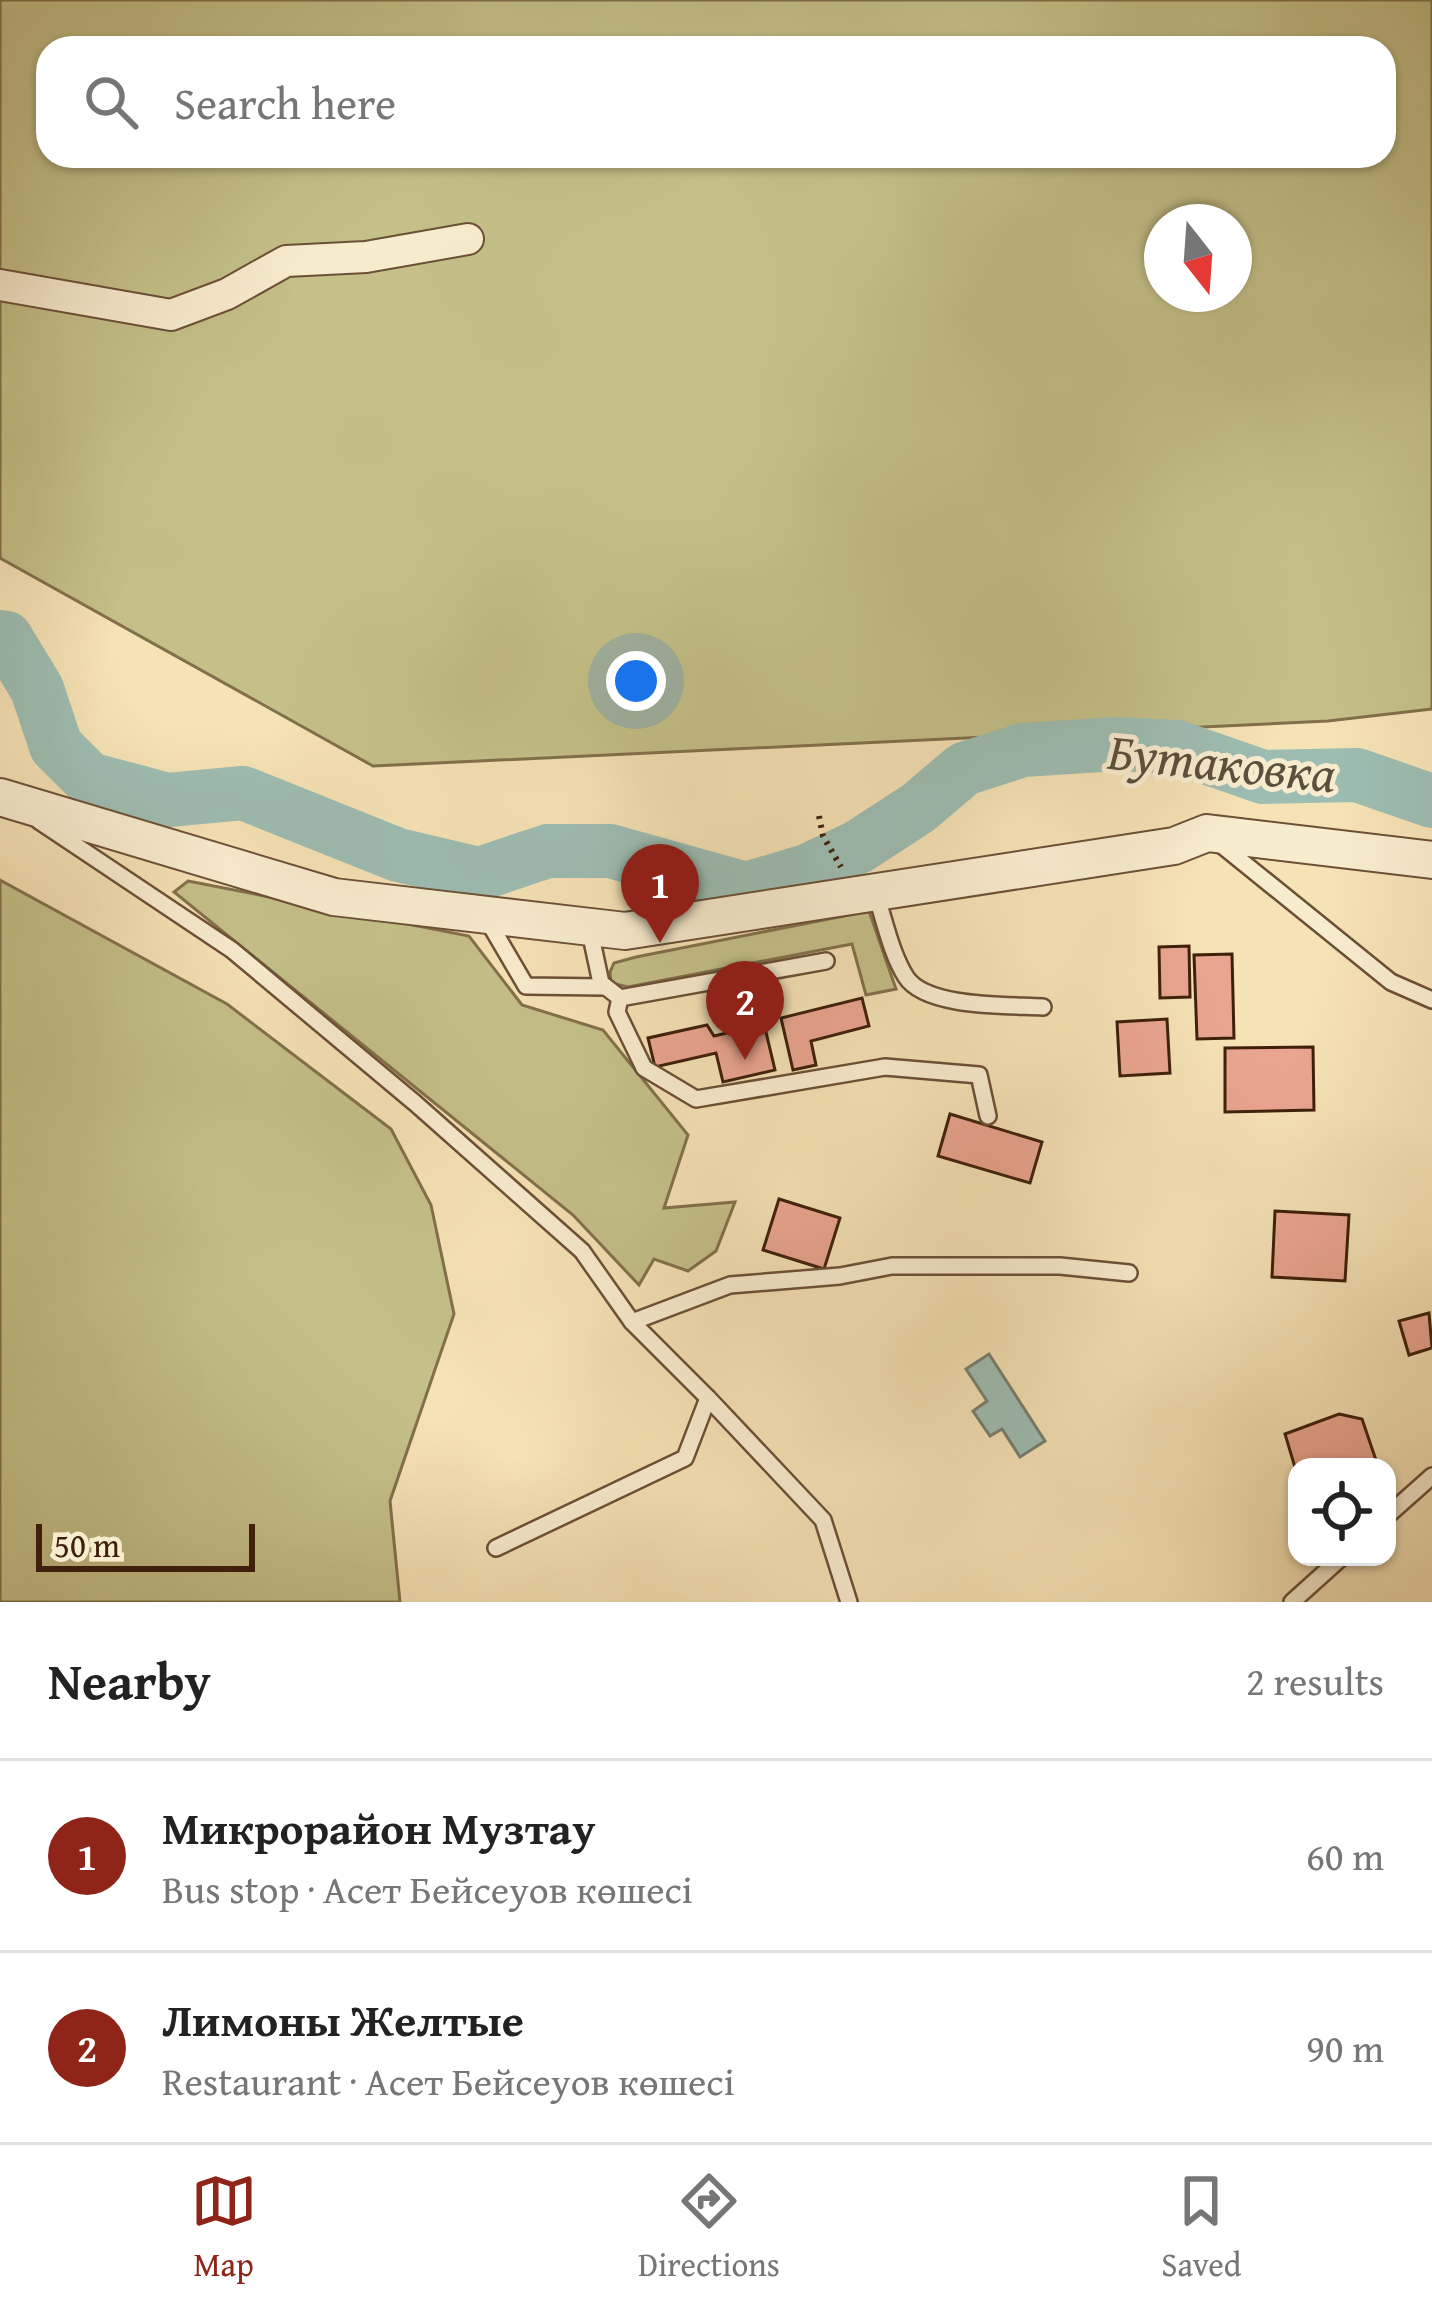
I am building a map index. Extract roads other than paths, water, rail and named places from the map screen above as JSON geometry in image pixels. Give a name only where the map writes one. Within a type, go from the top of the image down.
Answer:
[{"type":"street","points":[[0,285],[171,315],[227,294],[286,261],[366,257],[468,239]]},
{"type":"street","points":[[3,798],[334,897],[625,931],[860,883],[1174,846],[1208,833],[1432,860]]},
{"type":"lane","points":[[3,798],[232,950],[582,1251],[632,1322],[823,1520],[849,1602]]},
{"type":"lane","points":[[1208,833],[1391,982],[1432,1000]]},
{"type":"lane","points":[[860,883],[908,980],[922,993],[1043,1007]]},
{"type":"lane","points":[[484,914],[526,986],[604,987],[620,998],[826,961]]},
{"type":"lane","points":[[589,927],[604,987]]},
{"type":"lane","points":[[620,998],[617,1012],[644,1068],[696,1099],[885,1067],[979,1075],[988,1117]]},
{"type":"lane","points":[[632,1322],[730,1285],[840,1276],[892,1266],[1060,1266],[1129,1273]]},
{"type":"lane","points":[[496,1547],[685,1458],[708,1398]]},
{"type":"lane","points":[[1396,1508],[1432,1476]]},
{"type":"lane","points":[[1292,1602],[1332,1566]]},
{"type":"water","points":[[989,1354],[1045,1441],[1020,1457],[1002,1429],[990,1436],[973,1411],[987,1401],[966,1369]]},
{"type":"waterway","name":"Бутаковка","points":[[0,637],[6,638],[37,689],[56,746],[89,779],[168,800],[243,793],[398,855],[479,874],[548,851],[610,851],[746,889],[807,871],[858,847],[918,808],[964,769],[1023,750],[1117,744],[1177,747],[1263,777],[1357,775],[1432,801]]},
{"type":"place","name":"Микрорайон Музтау","points":[[660,943]]},
{"type":"place","name":"Лимоны Желтые","points":[[745,1060]]}]
